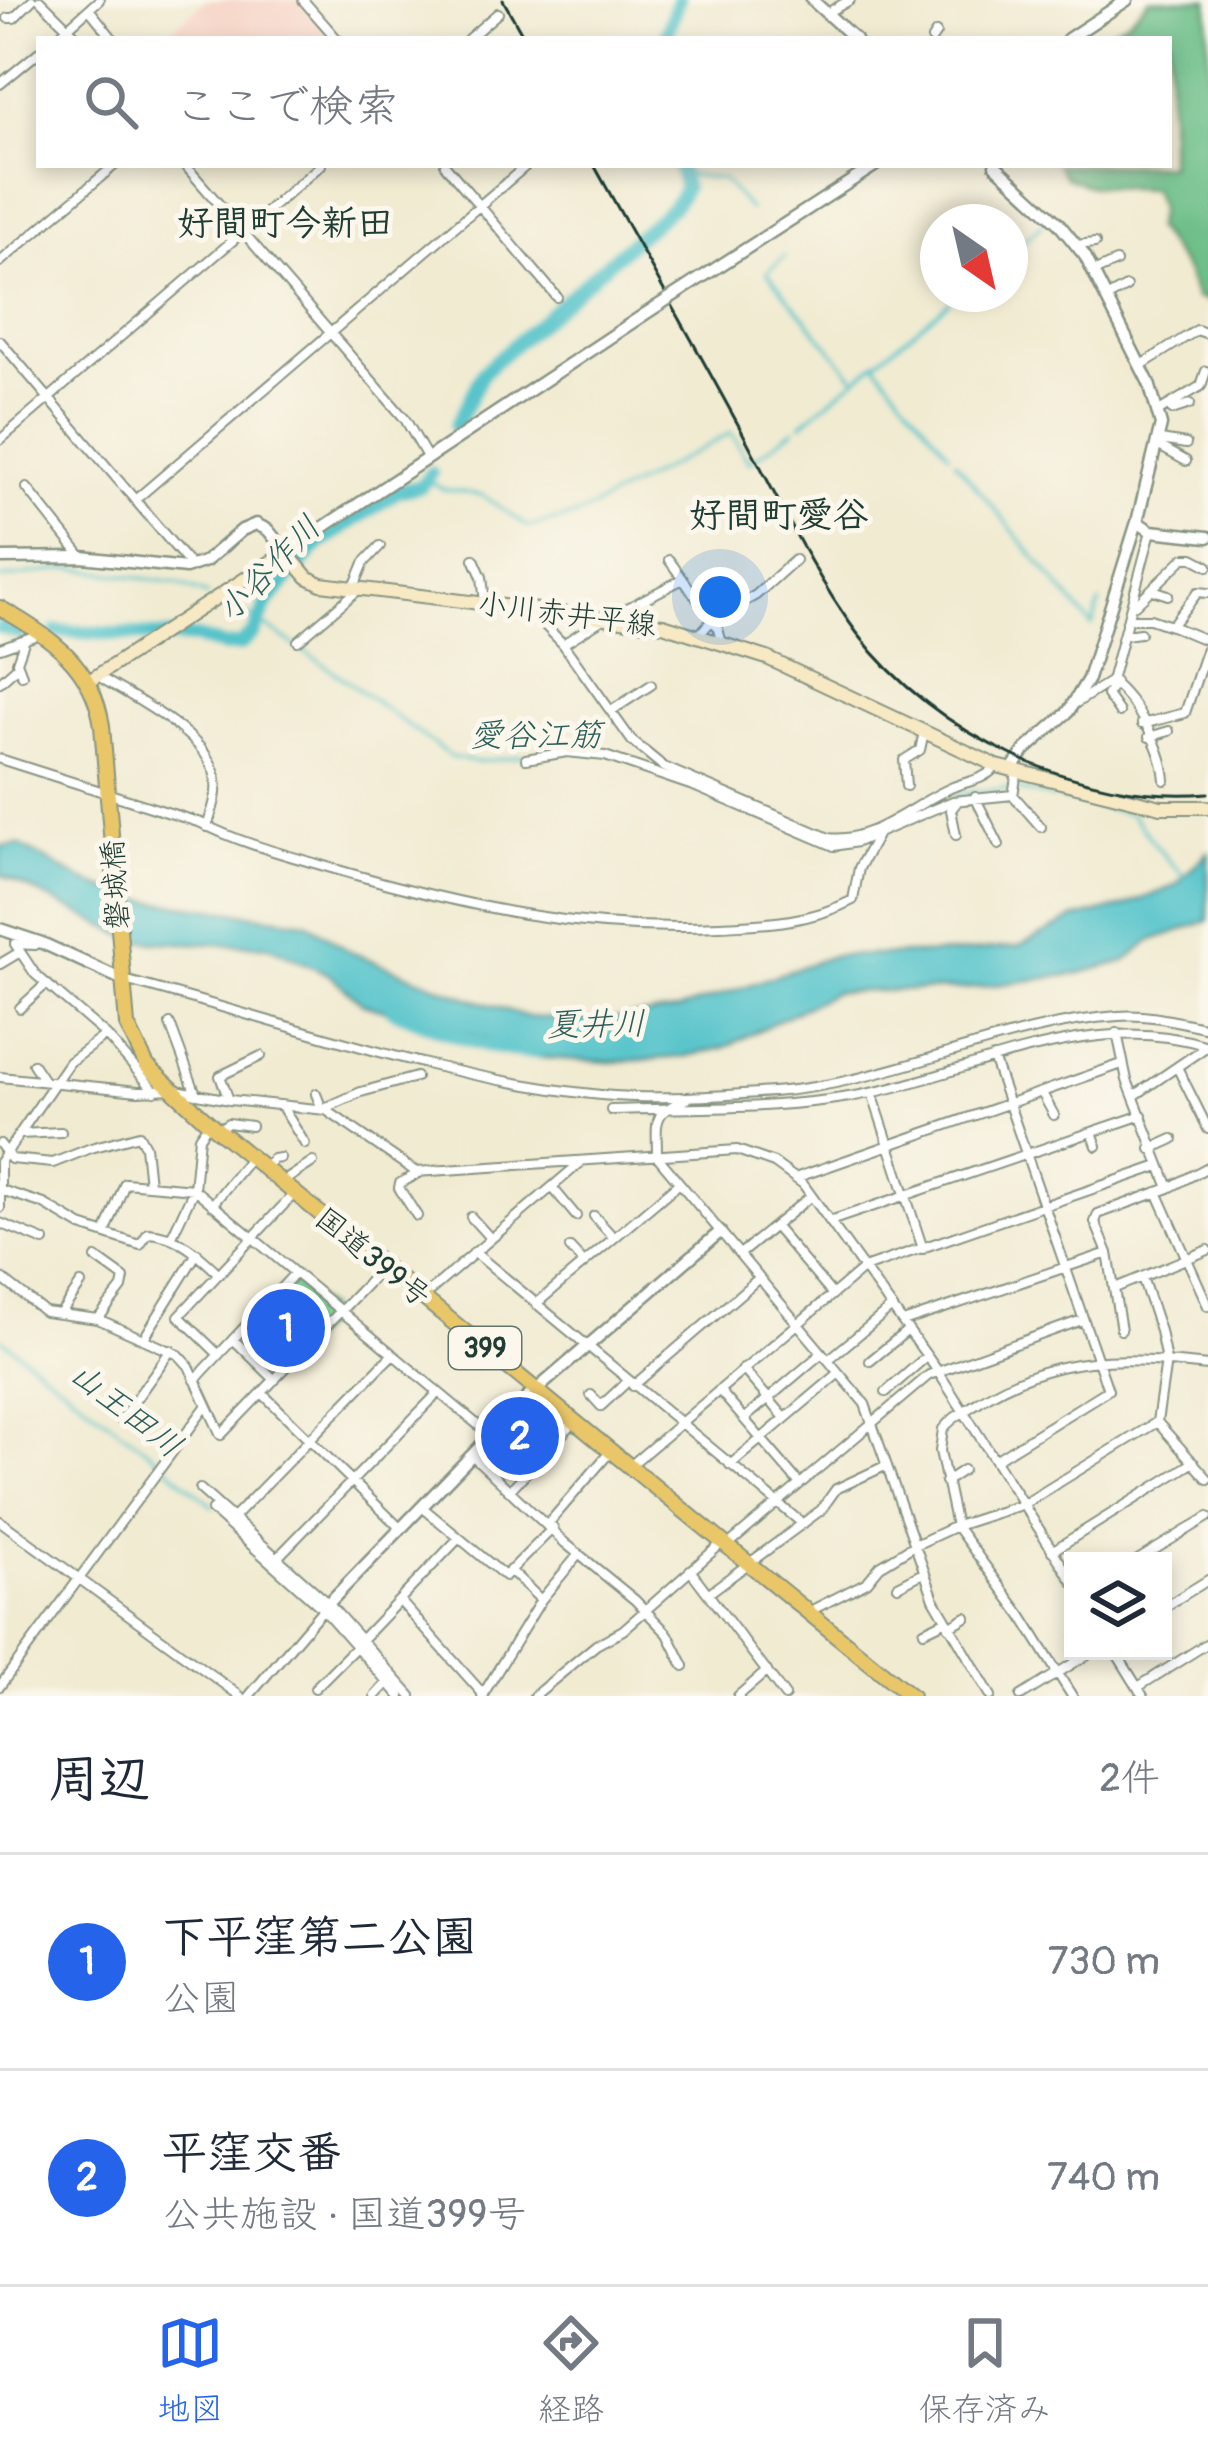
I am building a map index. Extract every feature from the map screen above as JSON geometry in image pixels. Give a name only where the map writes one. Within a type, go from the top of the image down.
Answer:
[{"type":"highway","points":[[0,608],[42,634],[93,678]]},
{"type":"highway","name":"399","points":[[93,678],[107,792]]},
{"type":"highway","name":"磐城橋","points":[[107,792],[121,961]]},
{"type":"highway","name":"国道399号","points":[[121,961],[127,1025],[163,1090],[911,1696]]},
{"type":"main road","name":"小川赤井平線","points":[[286,552],[299,569],[321,584],[663,625],[766,658],[1008,770],[1161,807],[1208,807]]},
{"type":"main road","points":[[93,678],[286,552]]},
{"type":"street","points":[[8,18],[36,0],[78,36]]},
{"type":"street","points":[[59,36],[99,0]]},
{"type":"street","points":[[303,0],[334,36]]},
{"type":"street","points":[[812,0],[852,36]]},
{"type":"street","points":[[827,14],[850,0]]},
{"type":"street","points":[[1073,36],[1127,0]]},
{"type":"street","points":[[88,10],[110,36]]},
{"type":"street","points":[[471,36],[498,13]]},
{"type":"street","points":[[0,84],[36,57]]},
{"type":"street","points":[[0,262],[111,168]]},
{"type":"street","points":[[188,168],[415,432],[428,457]]},
{"type":"street","points":[[0,440],[317,168]]},
{"type":"street","points":[[447,168],[556,297]]},
{"type":"street","points":[[135,500],[523,168]]},
{"type":"street","points":[[0,558],[82,557],[192,567],[256,524],[268,530],[286,552],[870,168]]},
{"type":"street","points":[[998,168],[1076,245],[1160,414],[1160,443],[1137,522],[1088,679],[1075,704]]},
{"type":"street","points":[[1076,245],[1095,242]]},
{"type":"street","points":[[1093,272],[1116,262]]},
{"type":"street","points":[[1106,298],[1126,286]]},
{"type":"street","points":[[1140,366],[1197,330],[1208,334]]},
{"type":"street","points":[[0,341],[192,567]]},
{"type":"street","points":[[1160,414],[1201,386],[1206,371]]},
{"type":"street","points":[[1160,414],[1190,404]]},
{"type":"street","points":[[1160,443],[1186,444]]},
{"type":"street","points":[[1160,443],[1186,461]]},
{"type":"street","points":[[27,488],[82,557]]},
{"type":"street","points":[[1137,522],[1151,531],[1208,537]]},
{"type":"street","points":[[1119,712],[1107,695],[1151,531]]},
{"type":"street","points":[[298,641],[356,589],[364,563],[380,546]]},
{"type":"street","points":[[1132,612],[1184,558],[1208,566]]},
{"type":"street","points":[[474,559],[485,604]]},
{"type":"street","points":[[669,560],[712,620],[722,643]]},
{"type":"street","points":[[698,635],[712,620],[756,595],[795,560]]},
{"type":"street","points":[[563,644],[683,579]]},
{"type":"street","points":[[1153,590],[1168,595]]},
{"type":"street","points":[[1172,626],[1198,592],[1208,593]]},
{"type":"street","points":[[1112,602],[1208,643],[1187,712],[1173,720],[1152,719],[1142,724]]},
{"type":"street","points":[[530,609],[563,644],[632,741],[664,767],[834,839],[878,826],[950,788],[1008,770],[1075,704],[1113,681]]},
{"type":"street","points":[[1125,635],[1139,633]]},
{"type":"street","points":[[0,648],[42,634]]},
{"type":"street","points":[[0,682],[20,670],[25,640]]},
{"type":"street","points":[[93,678],[184,733],[206,754],[217,785],[207,826]]},
{"type":"street","points":[[1113,681],[1149,737],[1162,762],[1165,781]]},
{"type":"street","points":[[611,711],[651,685]]},
{"type":"street","points":[[1149,737],[1169,731]]},
{"type":"street","points":[[906,786],[904,760],[920,750],[924,732]]},
{"type":"street","points":[[526,759],[567,752],[605,756],[696,787],[834,846],[957,800],[1013,795]]},
{"type":"street","points":[[0,759],[232,838],[464,904],[567,923],[649,928],[791,921],[827,913],[854,898],[860,868],[879,832]]},
{"type":"street","points":[[1008,770],[1013,795],[1041,827]]},
{"type":"street","points":[[975,796],[999,844]]},
{"type":"street","points":[[956,835],[951,810],[957,800]]},
{"type":"street","points":[[0,933],[42,943],[121,979],[457,1072],[602,1095],[694,1096],[846,1083],[1063,1024],[1121,1015],[1208,1028]]},
{"type":"street","points":[[0,933],[46,984],[163,1090]]},
{"type":"street","points":[[0,964],[18,948],[42,943]]},
{"type":"street","points":[[20,1008],[46,984]]},
{"type":"street","points":[[170,1024],[196,1094]]},
{"type":"street","points":[[1117,1033],[1133,1097],[1169,1188]]},
{"type":"street","points":[[611,1110],[803,1104],[872,1093],[993,1058],[1117,1033],[1208,1046]]},
{"type":"street","points":[[0,1208],[2,1155],[20,1134],[50,1081],[106,1035]]},
{"type":"street","points":[[1133,1097],[1208,1046]]},
{"type":"street","points":[[229,1100],[220,1076],[261,1056]]},
{"type":"street","points":[[993,1058],[1108,1390],[995,1460]]},
{"type":"street","points":[[33,1064],[50,1081]]},
{"type":"street","points":[[795,1178],[1122,1064]]},
{"type":"street","points":[[1177,1067],[1208,1129]]},
{"type":"street","points":[[0,1078],[163,1090],[323,1109],[357,1093],[416,1077]]},
{"type":"street","points":[[872,1093],[923,1249]]},
{"type":"street","points":[[1042,1093],[1054,1115]]},
{"type":"street","points":[[316,1094],[323,1109],[420,1172],[737,1150],[774,1163],[811,1196],[892,1307],[965,1411],[1064,1568]]},
{"type":"street","points":[[694,1096],[662,1110],[657,1120],[657,1156],[866,1404],[923,1574],[947,1624],[992,1696]]},
{"type":"street","points":[[281,1106],[305,1144]]},
{"type":"street","points":[[830,1222],[1142,1114]]},
{"type":"street","points":[[171,1238],[194,1190],[199,1136],[228,1123],[250,1126]]},
{"type":"street","points":[[20,1134],[61,1132]]},
{"type":"street","points":[[1092,1132],[1097,1146]]},
{"type":"street","points":[[2,1155],[53,1163],[139,1135],[145,1146],[149,1184]]},
{"type":"street","points":[[1151,1149],[1173,1139]]},
{"type":"street","points":[[212,1205],[250,1157]]},
{"type":"street","points":[[265,1169],[280,1158]]},
{"type":"street","points":[[282,1182],[313,1162]]},
{"type":"street","points":[[423,1297],[580,1163]]},
{"type":"street","points":[[630,1466],[864,1268],[1159,1166]]},
{"type":"street","points":[[1121,1330],[1098,1214],[1169,1188],[1208,1167]]},
{"type":"street","points":[[416,1216],[399,1188],[420,1172]]},
{"type":"street","points":[[106,1231],[125,1183],[194,1190],[490,1436]]},
{"type":"street","points":[[536,1304],[679,1183]]},
{"type":"street","points":[[552,1187],[576,1216]]},
{"type":"street","points":[[1,1190],[44,1204],[84,1227],[140,1245],[149,1232],[171,1238],[219,1274]]},
{"type":"street","points":[[1157,1192],[1208,1306]]},
{"type":"street","points":[[218,1354],[179,1316],[295,1193]]},
{"type":"street","points":[[740,1254],[811,1196]]},
{"type":"street","points":[[594,1216],[614,1238]]},
{"type":"street","points":[[471,1217],[490,1239]]},
{"type":"street","points":[[0,1223],[44,1241]]},
{"type":"street","points":[[774,1226],[832,1294]]},
{"type":"street","points":[[0,1521],[245,1696],[400,1528],[537,1390],[720,1232]]},
{"type":"street","points":[[570,1248],[584,1263]]},
{"type":"street","points":[[1115,1288],[1208,1250]]},
{"type":"street","points":[[475,1252],[803,1524]]},
{"type":"street","points":[[143,1339],[197,1253]]},
{"type":"street","points":[[870,1361],[905,1326],[1108,1253]]},
{"type":"street","points":[[96,1258],[124,1278],[122,1288],[98,1319]]},
{"type":"street","points":[[0,1277],[45,1312],[98,1319],[171,1350],[184,1360],[224,1435],[385,1266]]},
{"type":"street","points":[[195,1380],[295,1273]]},
{"type":"street","points":[[1196,1278],[1208,1273]]},
{"type":"street","points":[[808,1612],[867,1582],[880,1566],[913,1546],[1024,1504],[1157,1422],[1166,1361],[1142,1277]]},
{"type":"street","points":[[591,1395],[601,1406],[759,1278]]},
{"type":"street","points":[[59,1315],[81,1284]]},
{"type":"street","points":[[744,1419],[892,1307]]},
{"type":"street","points":[[534,1696],[937,1370],[1082,1320]]},
{"type":"street","points":[[233,1339],[275,1380]]},
{"type":"street","points":[[121,1420],[171,1350]]},
{"type":"street","points":[[230,1521],[392,1354]]},
{"type":"street","points":[[886,1392],[927,1356]]},
{"type":"street","points":[[1072,1696],[1022,1616],[956,1526],[940,1450],[943,1429],[1035,1371],[1098,1362],[1208,1366]]},
{"type":"street","points":[[743,1369],[785,1418]]},
{"type":"street","points":[[730,1465],[839,1372]]},
{"type":"street","points":[[718,1390],[800,1484]]},
{"type":"street","points":[[274,1560],[438,1393]]},
{"type":"street","points":[[262,1394],[400,1528]]},
{"type":"street","points":[[0,1686],[207,1405]]},
{"type":"street","points":[[509,1491],[574,1421]]},
{"type":"street","points":[[1157,1422],[1208,1479]]},
{"type":"street","points":[[422,1507],[505,1576],[611,1451]]},
{"type":"street","points":[[472,1454],[644,1610],[668,1634],[685,1666]]},
{"type":"street","points":[[1052,1550],[1194,1462]]},
{"type":"street","points":[[709,1593],[828,1504],[836,1490],[886,1466]]},
{"type":"street","points":[[945,1482],[963,1470]]},
{"type":"street","points":[[200,1489],[326,1606],[411,1696]]},
{"type":"street","points":[[212,1510],[230,1521]]},
{"type":"street","points":[[1151,1552],[1208,1517]]},
{"type":"street","points":[[315,1688],[458,1539]]},
{"type":"street","points":[[400,1600],[484,1695],[541,1600],[579,1554]]},
{"type":"street","points":[[510,1570],[541,1600]]},
{"type":"street","points":[[690,1570],[784,1696]]},
{"type":"street","points":[[898,1586],[923,1574]]},
{"type":"street","points":[[1172,1602],[1208,1580]]},
{"type":"street","points":[[924,1631],[966,1617]]},
{"type":"street","points":[[1121,1660],[1141,1692],[1208,1643]]},
{"type":"street","points":[[1021,1696],[1079,1660]]},
{"type":"street","points":[[738,1696],[767,1671]]},
{"type":"street","points":[[375,1696],[391,1680]]},
{"type":"street","points":[[391,1680],[400,1696]]},
{"type":"shaded area","points":[[206,0],[301,0],[331,36],[164,36]]},
{"type":"green space","points":[[1149,0],[1208,0],[1208,301],[1196,298],[1186,271],[1155,228],[1159,208],[1152,189],[1090,186],[1065,177],[1059,168],[1172,168],[1172,36],[1100,36],[1128,21]]},
{"type":"green space","points":[[293,1282],[334,1315],[277,1375],[239,1340]]},
{"type":"water","points":[[19,845],[84,881],[136,899],[307,922],[350,952],[528,1017],[598,1021],[675,1011],[832,956],[956,953],[1019,946],[1073,919],[1125,906],[1175,886],[1208,852],[1208,921],[1152,940],[1126,961],[1077,974],[965,989],[835,992],[723,1048],[682,1057],[611,1062],[532,1057],[484,1038],[363,1004],[330,975],[268,946],[135,941],[0,874],[0,846]]},
{"type":"waterway","name":"小谷作川","points":[[666,36],[678,0]]},
{"type":"waterway","name":"小谷作川","points":[[456,426],[483,372],[673,206],[685,188],[679,168]]},
{"type":"waterway","points":[[683,174],[722,179],[750,210]]},
{"type":"waterway","points":[[1028,237],[1042,225]]},
{"type":"waterway","points":[[785,256],[767,272],[854,377]]},
{"type":"waterway","points":[[801,424],[937,312]]},
{"type":"waterway","points":[[876,364],[949,453]]},
{"type":"waterway","points":[[428,480],[443,489],[482,495],[528,527],[578,515],[731,433],[749,462],[795,429]]},
{"type":"waterway","points":[[955,461],[1092,626],[1100,603]]},
{"type":"waterway","name":"小谷作川","points":[[57,631],[197,638],[240,645],[254,633],[268,602],[318,545],[398,491],[421,486],[431,473]]},
{"type":"waterway","name":"愛谷江筋","points":[[0,579],[71,568],[176,583],[207,595]]},
{"type":"waterway","name":"愛谷江筋","points":[[221,602],[325,665],[451,757],[477,762],[528,755]]},
{"type":"waterway","name":"小谷作川","points":[[0,627],[20,633]]},
{"type":"waterway","name":"愛谷江筋","points":[[573,749],[599,752]]},
{"type":"waterway","name":"愛谷江筋","points":[[537,753],[557,750]]},
{"type":"waterway","name":"愛谷江筋","points":[[954,797],[1010,789]]},
{"type":"waterway","name":"愛谷江筋","points":[[1019,790],[1131,814],[1187,878]]},
{"type":"waterway","name":"夏井川","points":[[393,1010],[481,1044],[537,1052]]},
{"type":"waterway","name":"山王田川","points":[[0,1338],[160,1460]]},
{"type":"waterway","name":"山王田川","points":[[167,1467],[214,1507]]},
{"type":"waterway","name":"山王田川","points":[[235,1525],[271,1557]]},
{"type":"waterway","name":"山王田川","points":[[278,1563],[295,1578]]},
{"type":"waterway","name":"山王田川","points":[[375,1662],[386,1674]]},
{"type":"waterway","name":"山王田川","points":[[394,1683],[405,1696]]},
{"type":"railway","points":[[503,0],[523,36]]},
{"type":"railway","points":[[596,168],[809,558],[857,633],[889,670],[968,732],[1013,756],[1110,787],[1159,794],[1208,793]]},
{"type":"place","name":"下平窪第二公園","points":[[286,1328]]},
{"type":"place","name":"平窪交番","points":[[520,1436]]},
{"type":"district","name":"好間町今新田","points":[[285,222]]},
{"type":"district","name":"好間町愛谷","points":[[779,514]]}]
